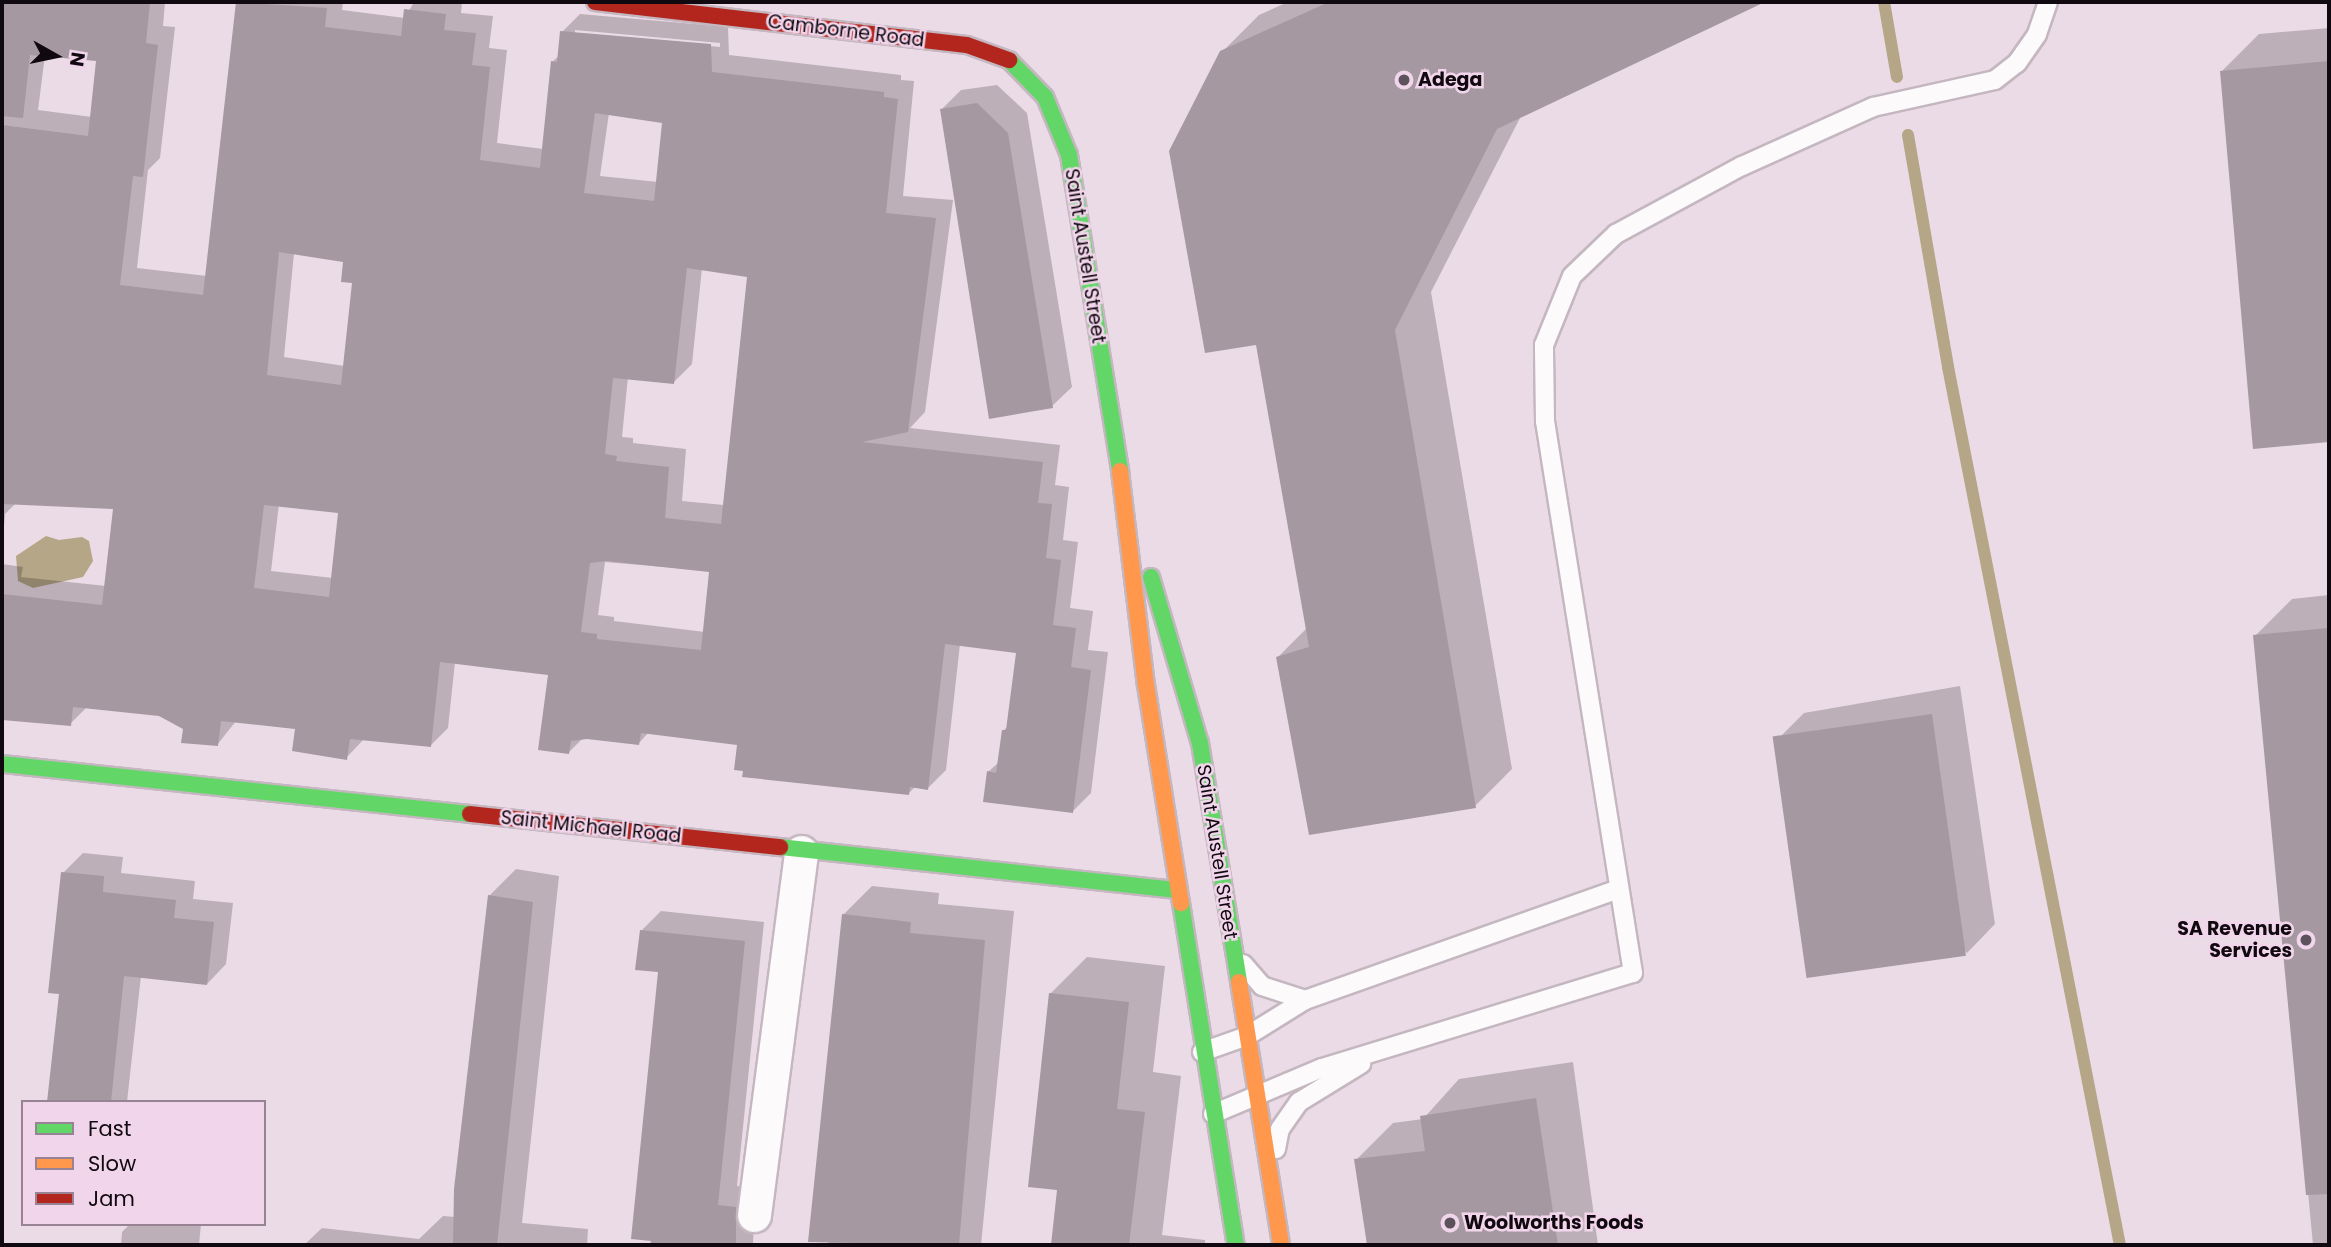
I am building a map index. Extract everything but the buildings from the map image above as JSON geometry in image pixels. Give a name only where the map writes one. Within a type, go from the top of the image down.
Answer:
[{"type":"street","name":"Camborne Road","points":[[595,2],[967,46],[1012,61]]},
{"type":"street","name":"Saint Austell Street","points":[[1012,61],[1045,97],[1069,155],[1119,467],[1146,685],[1180,890],[1202,1052],[1236,1245]]},
{"type":"street","name":"Saint Austell Street","points":[[1119,467],[1200,743],[1281,1245]]},
{"type":"street","name":"Saint Michael Road","points":[[2,764],[801,852],[1180,890]]},
{"type":"street","points":[[754,1215],[801,852]]},
{"type":"lane","points":[[1213,1114],[1322,1068],[1633,973],[1545,421],[1544,345],[1572,276],[1616,234],[1742,166],[1872,107],[1995,80],[2017,63],[2037,34],[2048,2]]},
{"type":"lane","points":[[1202,1052],[1247,1036],[1305,1000],[1618,889]]},
{"type":"lane","points":[[1225,907],[1251,976],[1262,986],[1305,1000]]},
{"type":"lane","points":[[1276,1220],[1272,1170],[1280,1129],[1288,1114],[1311,1092],[1388,1049]]},
{"type":"shaded area","points":[[46,536],[59,540],[82,537],[89,541],[93,561],[83,577],[33,588],[18,581],[16,556]]},
{"type":"waterway","points":[[1884,2],[1897,77]]},
{"type":"waterway","points":[[1908,135],[1948,367],[2120,1245]]},
{"type":"traffic: fast","points":[[1009,60],[1045,97],[1069,155],[1120,471]]},
{"type":"traffic: fast","points":[[1151,577],[1200,743],[1239,982]]},
{"type":"traffic: fast","points":[[2,764],[470,814]]},
{"type":"traffic: fast","points":[[780,847],[1179,890]]},
{"type":"traffic: fast","points":[[1181,903],[1236,1245]]},
{"type":"traffic: slow","points":[[1120,471],[1146,685],[1181,903]]},
{"type":"traffic: slow","points":[[1239,982],[1281,1245]]},
{"type":"traffic: jam","points":[[595,2],[967,45],[1009,60]]},
{"type":"traffic: jam","points":[[470,814],[780,847]]},
{"type":"place","name":"Adega","points":[[1404,80]]},
{"type":"place","name":"SA Revenue Services","points":[[2306,940]]},
{"type":"place","name":"Woolworths Foods","points":[[1450,1223]]}]
